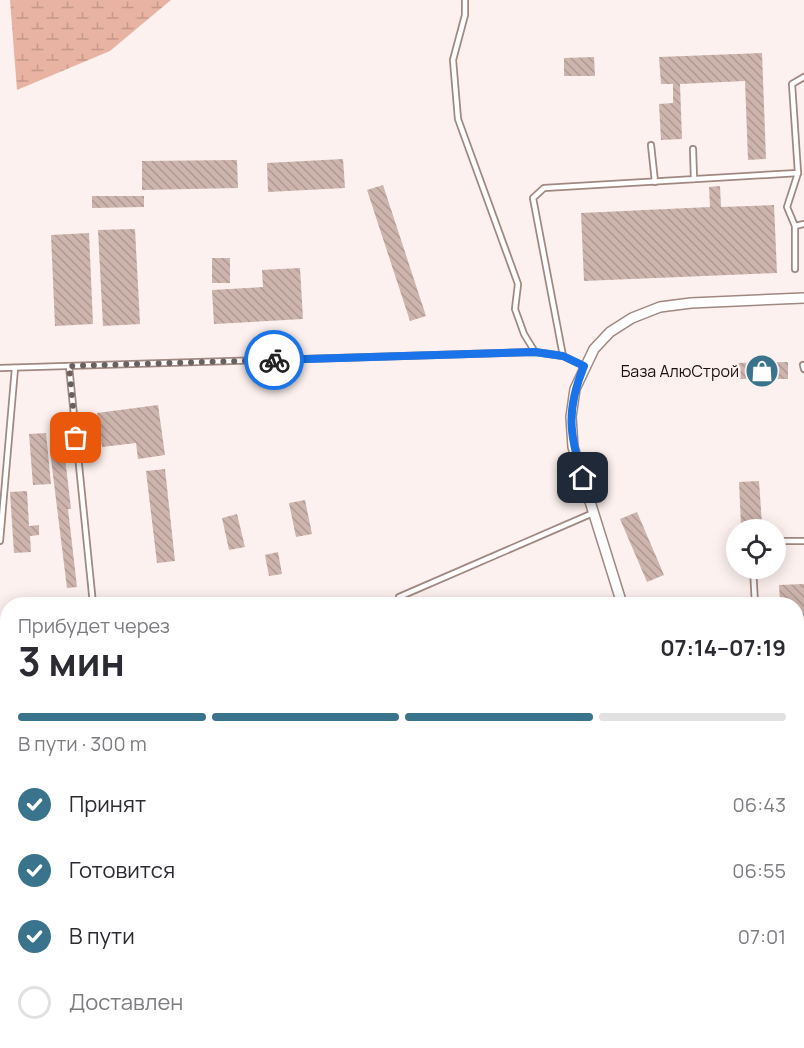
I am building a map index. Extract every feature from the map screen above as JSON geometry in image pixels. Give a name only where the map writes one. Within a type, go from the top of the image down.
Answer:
[{"type":"street","points":[[620,597],[573,447],[571,417],[575,389],[594,349],[610,333],[633,318],[660,307],[691,303],[804,298]]},
{"type":"lane","points":[[465,0],[465,15],[453,60],[458,119],[518,284],[515,309],[524,334],[535,352]]},
{"type":"lane","points":[[795,269],[795,226],[787,207],[798,173],[792,84],[804,77]]},
{"type":"lane","points":[[651,145],[655,182]]},
{"type":"lane","points":[[693,149],[694,179]]},
{"type":"lane","points":[[563,356],[534,198],[544,188],[798,173]]},
{"type":"lane","points":[[795,226],[804,224]]},
{"type":"lane","points":[[0,368],[535,352],[563,356],[584,366]]},
{"type":"lane","points":[[803,365],[804,369]]},
{"type":"lane","points":[[69,366],[92,597]]},
{"type":"lane","points":[[0,541],[15,368]]},
{"type":"lane","points":[[399,597],[593,513]]},
{"type":"lane","points":[[786,541],[804,541]]},
{"type":"lane","points":[[754,579],[755,597]]},
{"type":"green space","points":[[10,0],[171,0],[110,51],[17,90]]},
{"type":"building","points":[[762,53],[766,159],[748,160],[745,81],[680,84],[682,139],[661,140],[659,104],[673,103],[673,84],[661,84],[659,57]]},
{"type":"building","points":[[594,57],[595,76],[564,76],[564,58]]},
{"type":"building","points":[[343,159],[345,188],[268,192],[267,163]]},
{"type":"building","points":[[237,160],[238,188],[142,190],[142,161]]},
{"type":"building","points":[[383,185],[426,316],[410,321],[367,190]]},
{"type":"building","points":[[720,186],[721,207],[774,205],[777,273],[584,281],[581,213],[710,207],[709,187]]},
{"type":"building","points":[[92,196],[144,196],[144,207],[92,208]]},
{"type":"building","points":[[135,229],[140,324],[103,326],[98,230]]},
{"type":"building","points":[[89,233],[93,324],[55,326],[51,235]]},
{"type":"building","points":[[212,258],[230,258],[230,283],[212,283]]},
{"type":"building","points":[[300,268],[303,319],[214,324],[212,290],[263,287],[262,270]]},
{"type":"building","name":"База АлюСтрой","points":[[788,362],[788,379],[735,379],[735,363]]},
{"type":"building","points":[[158,405],[165,455],[138,459],[136,443],[102,447],[97,413]]},
{"type":"building","points":[[46,433],[51,484],[33,485],[29,434]]},
{"type":"building","points":[[64,449],[77,587],[67,588],[50,451]]},
{"type":"building","points":[[165,469],[175,561],[157,563],[146,471]]},
{"type":"building","points":[[759,481],[762,519],[741,519],[739,482]]},
{"type":"building","points":[[27,491],[29,526],[39,525],[39,535],[30,536],[31,552],[14,553],[10,492]]},
{"type":"building","points":[[305,500],[312,534],[296,537],[289,503]]},
{"type":"building","points":[[637,512],[664,575],[647,582],[620,519]]},
{"type":"building","points":[[237,514],[245,547],[229,550],[222,518]]},
{"type":"building","points":[[278,552],[282,574],[269,576],[265,555]]},
{"type":"building","points":[[804,584],[804,597],[780,597],[779,585]]},
{"type":"way so far","points":[[76,438],[69,366],[274,360]]},
{"type":"place","name":"База АлюСтрой","points":[[762,371]]},
{"type":"route","points":[[274,360],[535,352],[563,356],[584,366],[575,389],[571,417],[573,447],[583,478]]}]
